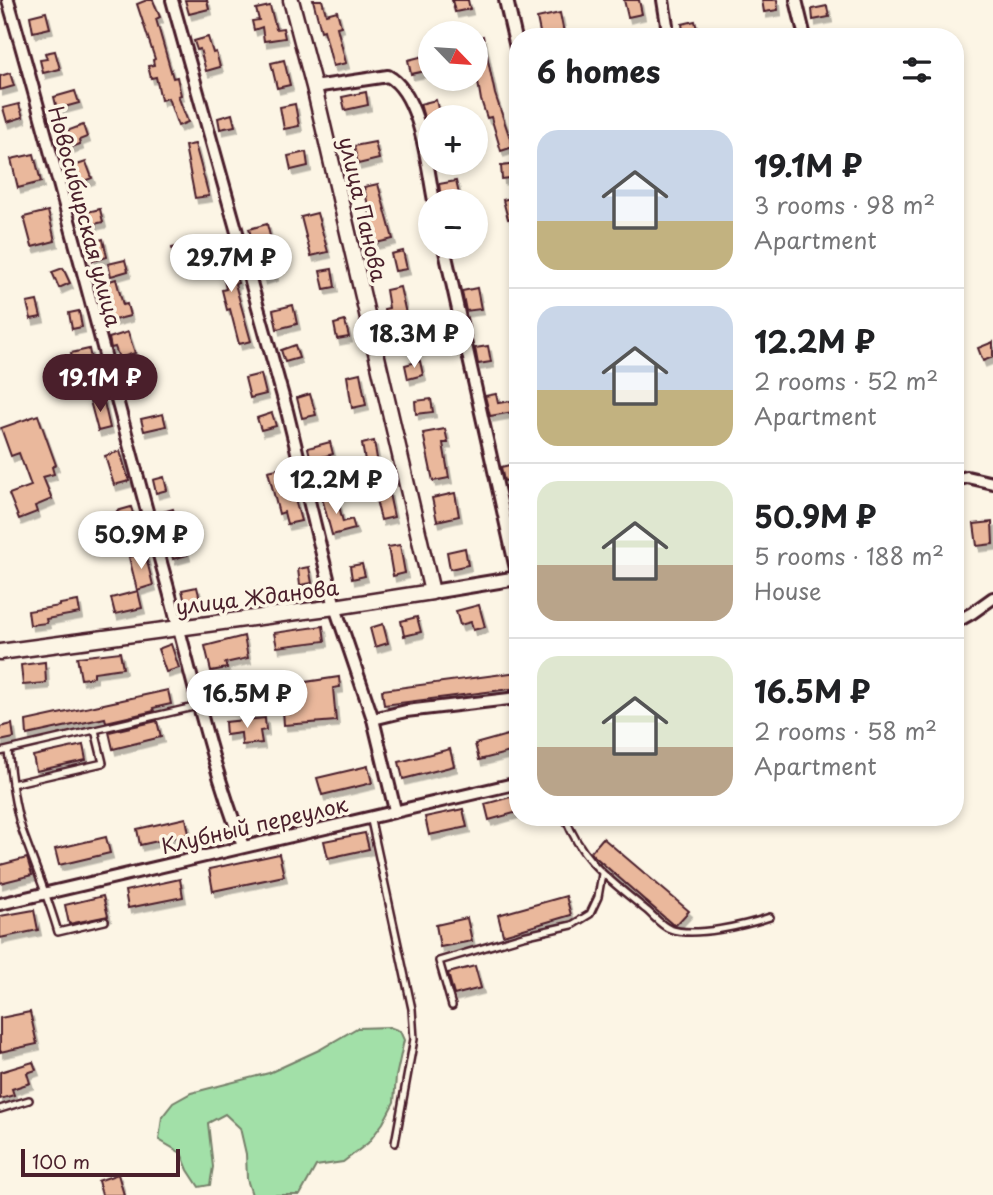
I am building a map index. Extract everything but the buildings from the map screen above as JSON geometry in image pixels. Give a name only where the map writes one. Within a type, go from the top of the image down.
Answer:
[{"type":"main road","name":"улица Панова","points":[[291,0],[314,87],[432,592]]},
{"type":"main road","name":"улица Жданова","points":[[0,652],[432,592]]},
{"type":"street","name":"Новосибирская улица","points":[[8,0],[179,627],[198,706],[223,795],[243,846]]},
{"type":"street","points":[[172,0],[287,411],[335,607],[373,719],[396,810]]},
{"type":"street","points":[[506,0],[512,28]]},
{"type":"street","points":[[663,0],[667,25]]},
{"type":"street","points":[[796,0],[803,28]]},
{"type":"street","points":[[314,87],[388,76],[398,82],[414,110],[431,189]]},
{"type":"street","points":[[447,259],[509,538]]},
{"type":"street","points":[[964,478],[993,483]]},
{"type":"street","name":"улица Жданова","points":[[432,592],[509,579]]},
{"type":"street","points":[[964,618],[993,598]]},
{"type":"street","points":[[373,719],[406,711],[509,699]]},
{"type":"street","name":"Клубный переулок","points":[[0,904],[509,785]]},
{"type":"lane","points":[[0,752],[198,706]]},
{"type":"lane","points":[[12,783],[103,762],[94,730]]},
{"type":"lane","points":[[8,751],[22,830],[58,932],[105,921]]},
{"type":"lane","points":[[370,816],[412,1009],[414,1039],[395,1143]]},
{"type":"lane","points":[[569,826],[576,843],[602,874],[669,929],[703,932],[745,925],[770,917]]},
{"type":"lane","points":[[452,1006],[439,961],[523,936],[572,925],[590,914],[598,897],[602,874]]},
{"type":"lane","points":[[0,1109],[29,1100]]},
{"type":"green space","points":[[389,1027],[400,1031],[404,1040],[394,1102],[383,1123],[368,1143],[343,1162],[316,1166],[300,1195],[252,1195],[247,1179],[246,1154],[240,1128],[225,1114],[208,1123],[213,1167],[210,1185],[199,1187],[181,1153],[159,1140],[162,1117],[173,1103],[191,1093],[269,1073],[319,1050],[357,1028]]}]
